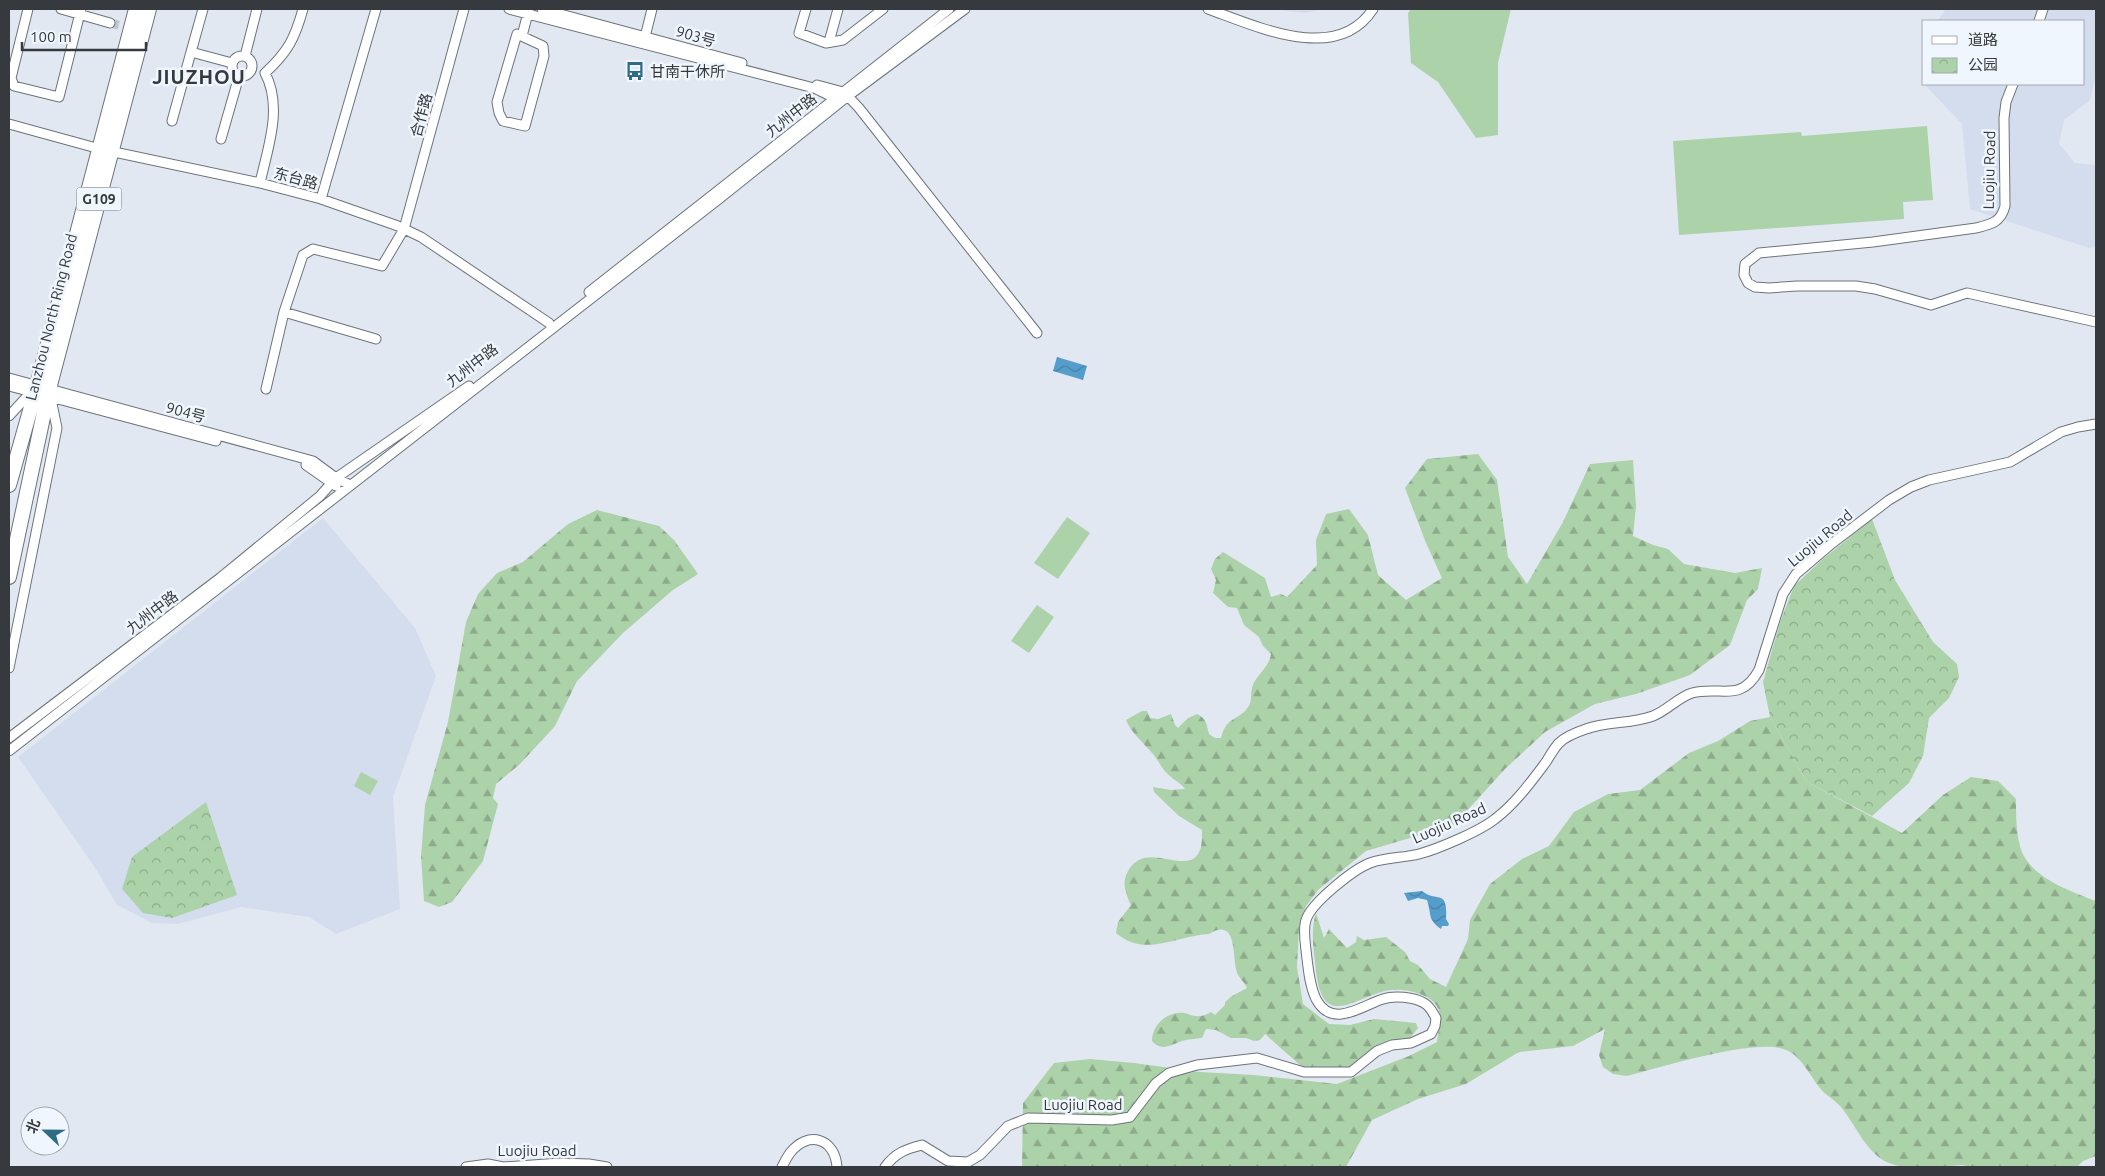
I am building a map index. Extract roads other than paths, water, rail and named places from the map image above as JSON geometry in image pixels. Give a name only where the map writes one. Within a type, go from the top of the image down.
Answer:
[{"type":"highway","name":"Lanzhou North Ring Road","points":[[106,150],[127,27],[136,9]]},
{"type":"highway","name":"Lanzhou North Ring Road","points":[[9,485],[41,392],[106,150],[149,9]]},
{"type":"highway","name":"Lanzhou North Ring Road","points":[[9,577],[41,392]]},
{"type":"street","points":[[28,9],[11,78],[14,86],[59,97],[80,11]]},
{"type":"street","points":[[60,9],[80,11],[110,23]]},
{"type":"street","points":[[172,120],[203,9]]},
{"type":"street","points":[[245,56],[256,9]]},
{"type":"street","points":[[265,73],[281,58],[296,33],[303,9]]},
{"type":"street","points":[[321,199],[376,9]]},
{"type":"street","name":"合作路","points":[[284,312],[303,256],[314,249],[382,266],[404,228],[464,9]]},
{"type":"street","points":[[509,9],[529,11],[842,97],[1037,333]]},
{"type":"street","name":"903号","points":[[542,9],[677,45],[842,97]]},
{"type":"street","points":[[645,37],[652,9]]},
{"type":"street","points":[[806,9],[799,33],[826,43],[843,40],[883,9]]},
{"type":"street","points":[[829,42],[838,9]]},
{"type":"street","name":"九州中路","points":[[9,738],[220,578],[320,496],[334,481],[475,382],[842,97],[949,9]]},
{"type":"street","points":[[9,751],[712,205],[842,97],[965,9]]},
{"type":"street","points":[[1208,9],[1269,31],[1322,39],[1348,32],[1366,19],[1373,9]]},
{"type":"street","points":[[522,36],[529,11]]},
{"type":"street","points":[[517,34],[522,36],[543,46],[544,56],[525,126],[503,121],[497,102],[517,34]]},
{"type":"street","points":[[191,52],[232,63]]},
{"type":"street","points":[[238,56],[245,56],[252,61],[252,69],[247,75],[239,76],[233,70],[232,63],[238,56]]},
{"type":"street","points":[[252,69],[265,73],[271,85],[274,125],[260,183]]},
{"type":"street","points":[[221,139],[239,76]]},
{"type":"street","name":"Luojiu Road","points":[[2013,85],[2006,102],[2004,118],[2005,206],[2002,216],[1998,221],[1990,225],[1967,229],[1872,242],[1760,253],[1745,264],[1744,275],[1748,283],[1755,287],[1856,286],[1875,289],[1931,305],[1967,293],[2096,322]]},
{"type":"street","name":"东台路","points":[[9,124],[106,150],[260,183],[321,199],[404,228],[421,237],[549,323]]},
{"type":"street","points":[[266,389],[284,312],[376,339]]},
{"type":"street","name":"904号","points":[[9,378],[41,392],[313,461],[334,481],[347,488]]},
{"type":"street","points":[[9,386],[41,392]]},
{"type":"street","points":[[9,416],[41,392]]},
{"type":"street","points":[[9,668],[57,428],[41,392]]},
{"type":"street","name":"Luojiu Road","points":[[885,1167],[890,1160],[904,1150],[922,1145],[948,1161],[968,1162],[980,1155],[1008,1126],[1028,1118],[1112,1120],[1130,1117],[1156,1083],[1169,1073],[1197,1065],[1258,1058],[1304,1072],[1351,1072],[1377,1051],[1411,1043],[1431,1034],[1436,1018],[1424,1003],[1413,999],[1401,997],[1386,998],[1346,1015],[1325,1010],[1316,999],[1311,980],[1305,934],[1305,921],[1317,903],[1337,886],[1370,863],[1426,852],[1495,820],[1515,801],[1559,742],[1572,735],[1588,728],[1651,717],[1664,711],[1681,697],[1692,693],[1704,691],[1735,692],[1746,687],[1759,670],[1783,594],[1796,574],[1830,545],[1889,500],[1911,487],[1929,480],[2010,462],[2060,432],[2096,424]]},
{"type":"street","points":[[782,1167],[790,1152],[815,1138],[823,1141],[832,1149],[837,1167]]},
{"type":"street","name":"Luojiu Road","points":[[466,1167],[488,1164],[503,1167],[560,1163],[607,1167]]},
{"type":"water","points":[[1057,357],[1087,366],[1083,380],[1053,371]]},
{"type":"water","points":[[1422,891],[1443,900],[1448,926],[1442,926],[1441,929],[1434,922],[1427,900],[1418,898],[1408,901],[1404,893]]},
{"type":"tunnel","points":[[110,23],[123,26]]},
{"type":"place","name":"甘南干休所","points":[[635,71]]},
{"type":"district","name":"JIUZHOU","points":[[199,76]]}]
